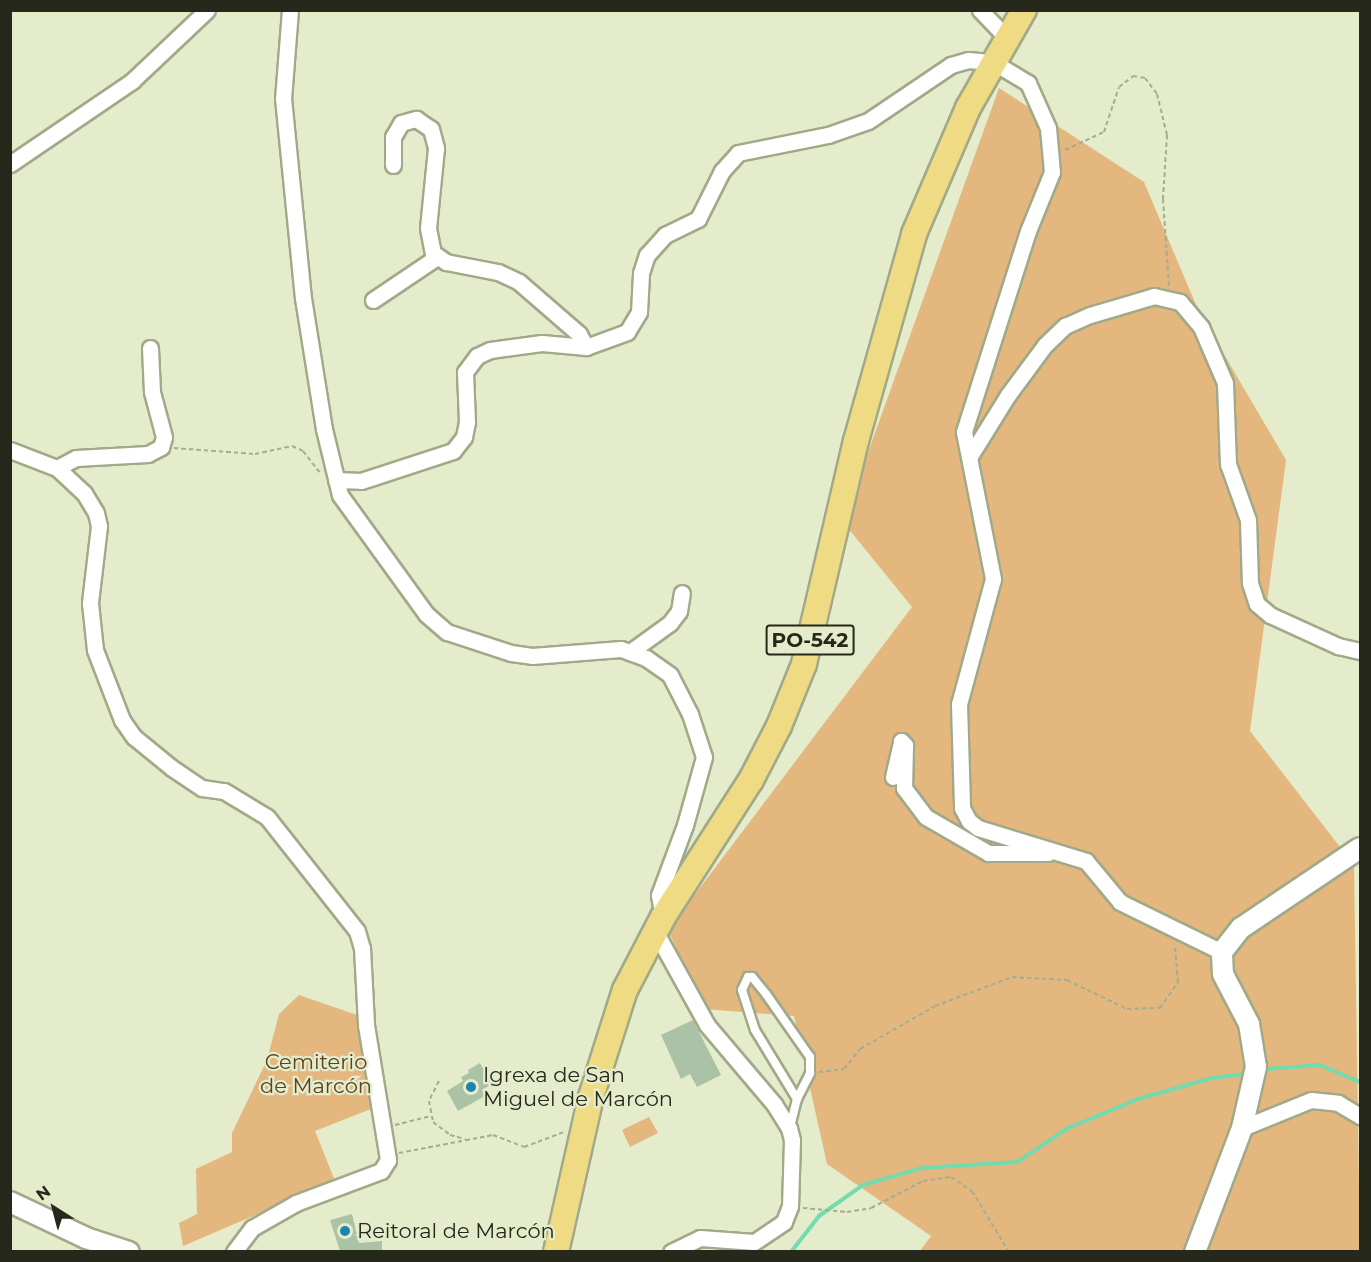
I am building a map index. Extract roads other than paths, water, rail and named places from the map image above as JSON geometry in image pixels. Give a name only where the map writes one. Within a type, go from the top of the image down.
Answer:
[{"type":"main road","name":"PO-542","points":[[556,1251],[608,1039],[625,990],[659,924],[751,780],[804,664],[856,441],[914,234],[968,108],[1024,10]]},
{"type":"street","points":[[10,164],[132,81],[207,10]]},
{"type":"street","points":[[290,10],[283,98],[302,288],[338,488],[426,614],[447,632],[511,653],[532,656],[606,649],[630,652],[670,675],[690,714],[704,757],[695,792],[659,895],[659,924],[707,1025],[774,1104],[789,1128],[790,1206],[784,1222],[754,1242],[719,1245],[699,1238],[671,1251]]},
{"type":"street","points":[[980,10],[1007,38]]},
{"type":"street","points":[[338,488],[453,451],[464,437],[467,422],[465,372],[477,356],[511,345],[586,347],[617,338],[635,322],[647,255],[664,235],[698,219],[722,171],[738,153],[828,135],[868,121],[951,65],[968,60],[993,62],[1028,83],[1048,128],[1053,172],[1028,231],[964,432],[993,579],[959,704],[962,808],[969,821],[978,828],[1086,861],[1120,902],[1222,952]]},
{"type":"street","points":[[393,165],[393,136],[401,123],[416,119],[430,129],[436,148],[428,234],[430,248],[437,257],[498,272],[519,282],[579,334],[586,347]]},
{"type":"street","points":[[373,300],[437,257]]},
{"type":"street","points":[[970,456],[1008,395],[1060,330],[1090,315],[1154,296],[1170,297],[1190,310],[1201,327],[1225,383],[1228,464],[1248,520],[1250,583],[1257,604],[1270,615],[1338,646],[1360,651]]},
{"type":"street","points":[[57,468],[76,458],[148,454],[161,447],[164,437],[152,392],[150,348]]},
{"type":"street","points":[[10,450],[57,468],[84,494],[96,513],[99,526],[90,603],[95,650],[122,720],[134,737],[172,768],[202,788],[224,791],[267,817],[357,931],[362,948],[366,1025],[388,1155],[381,1171],[296,1203],[252,1228],[234,1251]]},
{"type":"street","points":[[630,652],[670,623],[679,611],[682,593]]},
{"type":"street","points":[[893,777],[901,741],[905,745],[904,788],[926,817],[988,853],[1021,856],[1053,852]]},
{"type":"street","points":[[1195,1251],[1242,1128],[1254,1076],[1255,1046],[1241,1005],[1223,974],[1222,952],[1228,939],[1241,928],[1360,848]]},
{"type":"street","points":[[1242,1128],[1311,1100],[1338,1103],[1360,1116]]},
{"type":"street","points":[[10,1202],[84,1245],[129,1251]]},
{"type":"lane","points":[[789,1128],[797,1099],[810,1073],[807,1048],[752,977],[748,977],[742,990],[755,1030],[797,1099]]},
{"type":"waterway","points":[[1267,1069],[1320,1065],[1360,1082]]},
{"type":"waterway","points":[[791,1252],[819,1216],[863,1185],[921,1168],[1017,1162],[1068,1128],[1138,1099],[1212,1078],[1243,1074]]},
{"type":"place","name":"Igrexa de San Miguel de Marcón","points":[[471,1087]]},
{"type":"place","name":"Reitoral de Marcón","points":[[345,1231]]},
{"type":"park label","name":"Cemiterio de Marcón","points":[[316,1074]]}]
